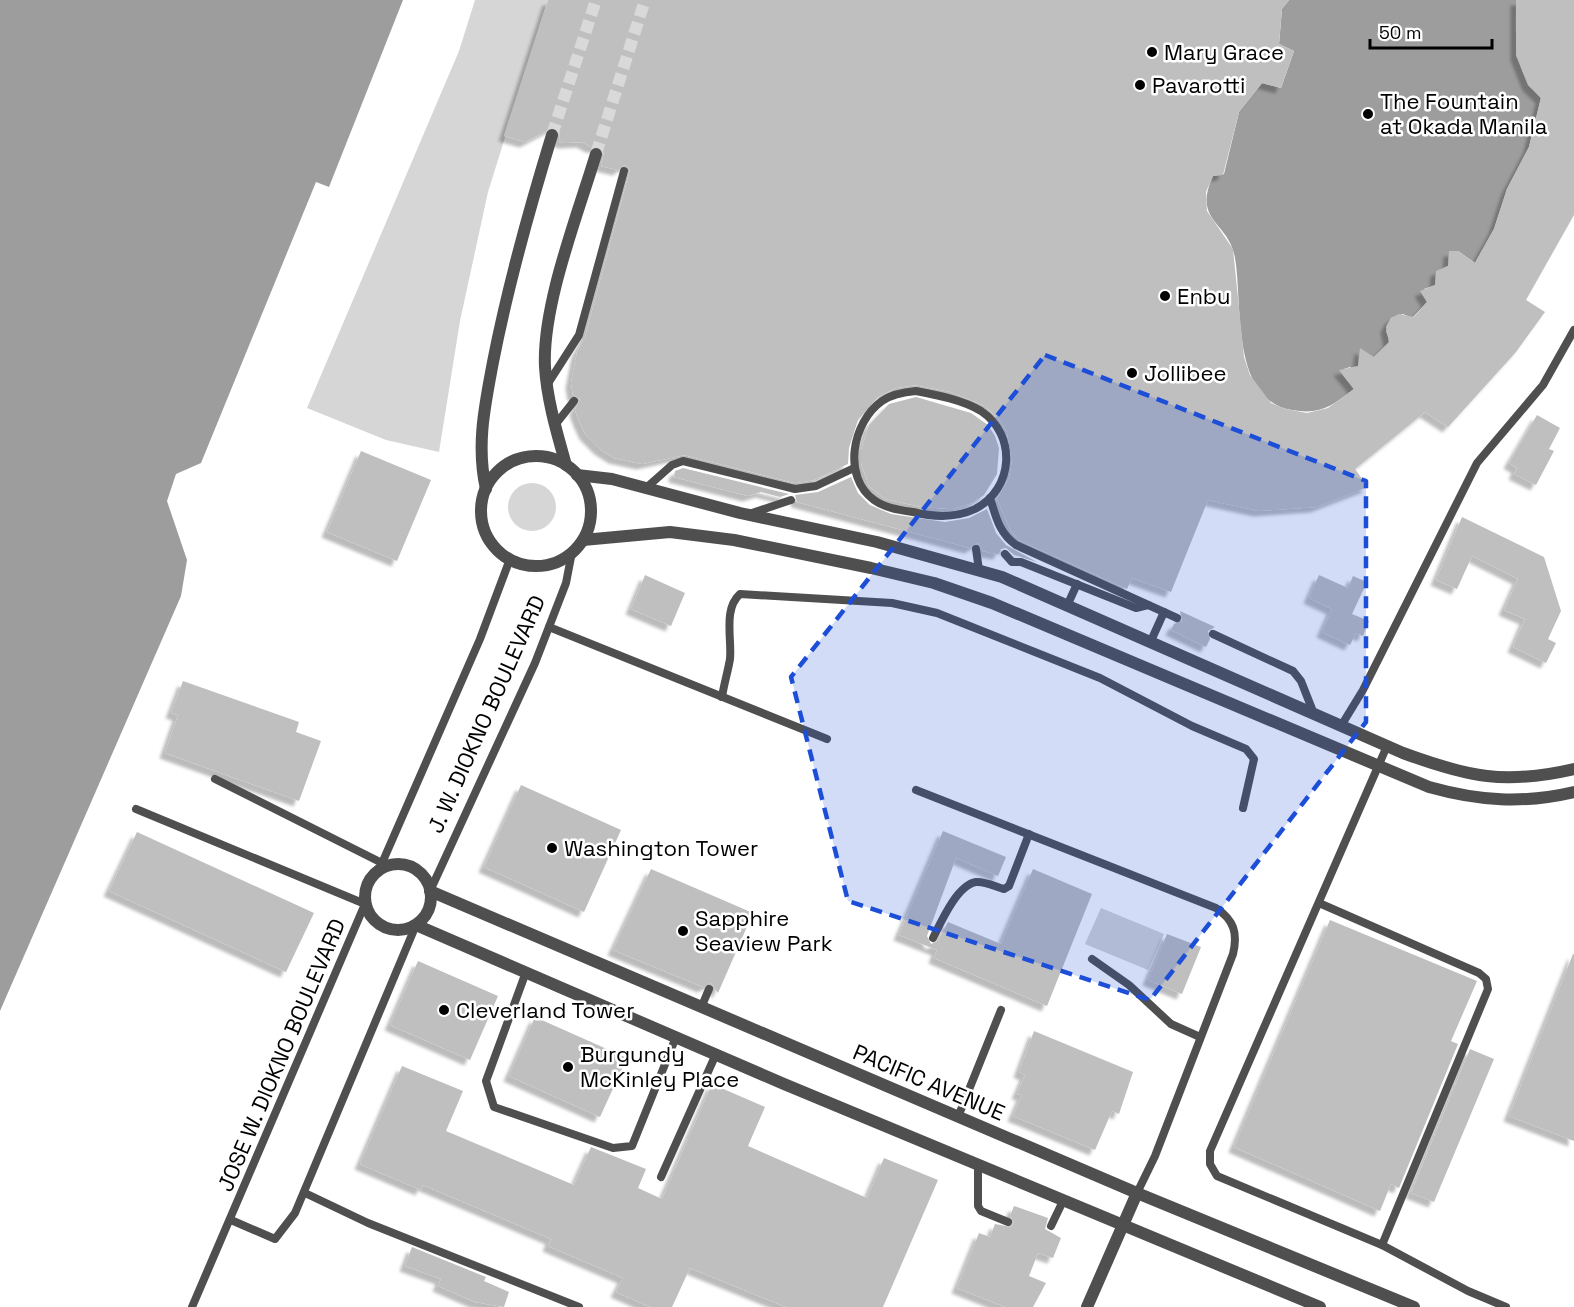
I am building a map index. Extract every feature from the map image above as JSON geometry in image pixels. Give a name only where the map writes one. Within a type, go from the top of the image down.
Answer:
[{"type":"street","points":[[486,489],[480,445],[494,359],[516,254],[552,135]]},
{"type":"street","points":[[566,465],[547,385],[545,355],[555,295],[596,154]]},
{"type":"street","points":[[536,456],[566,465],[577,475],[590,499],[591,513],[583,540],[561,560],[542,565],[522,564],[510,559],[493,546],[483,527],[481,506],[486,489],[498,472],[515,460],[536,456]]},
{"type":"street","points":[[577,475],[646,488],[747,515],[877,542],[1002,577],[1341,726],[1449,770],[1497,779],[1537,778],[1574,769]]},
{"type":"street","points":[[583,540],[650,533],[692,534],[772,546],[934,583],[992,603],[1429,787],[1493,801],[1531,801],[1574,792]]},
{"type":"street","points":[[400,864],[410,867],[426,881],[430,891],[426,914],[416,925],[406,929],[385,928],[369,914],[365,904],[367,885],[381,867],[400,864]]},
{"type":"street","name":"PACIFIC AVENUE","points":[[430,891],[1137,1193],[1414,1307]]},
{"type":"street","points":[[416,925],[1063,1201],[1320,1307]]},
{"type":"street","points":[[1087,1307],[1137,1193]]},
{"type":"lane","points":[[547,385],[579,335],[624,176]]},
{"type":"lane","points":[[1341,726],[1363,690],[1477,463],[1543,385],[1574,330]]},
{"type":"lane","points":[[916,391],[980,411],[998,428],[1006,448],[1006,469],[990,498],[962,514],[923,514],[885,506],[873,500],[863,490],[854,468],[857,441],[871,411],[894,395],[916,391]]},
{"type":"lane","points":[[555,425],[574,401]]},
{"type":"lane","points":[[646,488],[672,465],[683,461],[795,489],[816,486],[854,468]]},
{"type":"lane","points":[[990,498],[998,525],[1007,538],[1016,545],[1177,618]]},
{"type":"lane","points":[[747,515],[791,500]]},
{"type":"lane","points":[[976,549],[979,570]]},
{"type":"lane","name":"J. W. DIOKNO BOULEVARD","points":[[430,891],[535,663],[566,583],[572,552]]},
{"type":"lane","points":[[1005,554],[1012,562],[1022,562],[1136,608],[1148,605]]},
{"type":"lane","name":"J. W. DIOKNO BOULEVARD","points":[[381,867],[480,639],[510,559]]},
{"type":"lane","points":[[1067,606],[1077,585]]},
{"type":"lane","points":[[722,697],[730,657],[729,631],[732,609],[740,594],[892,603],[937,613],[1023,646],[1100,678],[1192,726],[1246,749],[1254,759],[1243,808]]},
{"type":"lane","points":[[1150,643],[1164,612]]},
{"type":"lane","points":[[549,627],[827,739]]},
{"type":"lane","points":[[1212,634],[1289,668],[1301,681],[1314,714]]},
{"type":"lane","points":[[1388,746],[1210,1151],[1210,1164],[1217,1176],[1382,1245],[1468,1292],[1506,1307]]},
{"type":"lane","points":[[215,778],[381,867]]},
{"type":"lane","points":[[916,790],[1216,908],[1225,914],[1235,930],[1236,941],[1155,1156],[1137,1193]]},
{"type":"lane","points":[[136,809],[365,904]]},
{"type":"lane","points":[[933,938],[949,906],[966,887],[979,882],[1004,889],[1009,886],[1029,834]]},
{"type":"lane","points":[[1319,903],[1479,973],[1486,979],[1488,989],[1382,1245]]},
{"type":"lane","name":"JOSE W. DIOKNO BOULEVARD","points":[[192,1307],[365,904]]},
{"type":"lane","points":[[231,1220],[275,1239],[295,1213],[416,925]]},
{"type":"lane","points":[[1092,959],[1130,985],[1171,1024],[1200,1037]]},
{"type":"lane","points":[[526,972],[486,1081],[494,1107],[613,1148],[632,1146],[676,1037]]},
{"type":"lane","points":[[701,1008],[709,989]]},
{"type":"lane","points":[[958,1117],[1001,1010]]},
{"type":"lane","points":[[662,1177],[716,1054]]},
{"type":"lane","points":[[978,1165],[978,1206],[981,1212],[1008,1222]]},
{"type":"lane","points":[[305,1193],[368,1223],[579,1307]]},
{"type":"lane","points":[[1051,1226],[1063,1201]]},
{"type":"highlighted area","points":[[1045,355],[1366,481],[1366,722],[1150,1000],[848,901],[791,677]]},
{"type":"shaded area","points":[[0,0],[403,0],[329,187],[316,182],[201,463],[176,474],[167,501],[187,560],[181,596],[0,1011]]},
{"type":"shaded area","points":[[475,0],[548,0],[488,192],[460,321],[439,452],[386,440],[307,408],[459,51]]},
{"type":"shaded area","points":[[1289,0],[1516,0],[1516,40],[1520,64],[1525,76],[1541,98],[1529,147],[1507,189],[1494,229],[1475,263],[1458,251],[1450,252],[1453,263],[1436,273],[1442,283],[1424,289],[1428,301],[1412,318],[1403,314],[1391,318],[1386,332],[1391,341],[1373,358],[1360,361],[1356,372],[1350,367],[1344,369],[1343,375],[1354,389],[1325,408],[1311,411],[1292,410],[1272,402],[1258,388],[1249,369],[1243,347],[1235,258],[1226,236],[1209,212],[1207,203],[1213,176],[1224,174],[1239,112],[1262,83],[1281,88],[1294,51],[1279,44],[1282,9]]},
{"type":"shaded area","points":[[527,483],[537,483],[552,493],[556,507],[555,516],[546,527],[537,531],[527,531],[512,521],[508,512],[508,502],[518,487]]},
{"type":"shaded area","points":[[1101,908],[1164,934],[1148,970],[1085,944]]},
{"type":"building","points":[[548,0],[1289,0],[1282,9],[1279,44],[1294,51],[1281,88],[1262,83],[1239,112],[1223,175],[1213,176],[1206,192],[1207,211],[1233,249],[1244,357],[1250,375],[1271,403],[1286,409],[1307,413],[1328,408],[1354,389],[1339,370],[1358,366],[1360,348],[1374,357],[1389,342],[1386,327],[1391,318],[1399,314],[1414,317],[1427,302],[1420,291],[1435,285],[1436,271],[1448,266],[1449,251],[1458,251],[1475,263],[1494,229],[1507,189],[1529,147],[1541,98],[1528,85],[1516,55],[1516,0],[1574,0],[1574,215],[1526,300],[1545,312],[1516,352],[1448,427],[1425,412],[1355,469],[1368,487],[1316,507],[1259,511],[1208,500],[1171,592],[1132,578],[1127,589],[1019,540],[1011,531],[997,499],[1009,478],[1012,463],[1007,432],[998,418],[985,406],[951,392],[915,385],[896,388],[879,396],[858,420],[849,448],[848,464],[814,480],[795,483],[684,455],[642,464],[614,458],[600,449],[585,434],[575,410],[580,399],[573,395],[571,383],[577,352],[585,337],[630,170],[625,165],[618,170],[601,166],[604,153],[602,148],[591,147],[582,142],[559,141],[560,133],[554,127],[525,142],[504,136]]},
{"type":"building","points":[[916,397],[971,413],[988,425],[995,436],[999,448],[997,474],[984,495],[972,503],[952,509],[922,507],[885,499],[869,486],[861,463],[861,450],[869,425],[889,404]]},
{"type":"building","points":[[1537,415],[1560,428],[1549,449],[1554,451],[1536,485],[1514,474],[1517,468],[1509,463]]},
{"type":"building","points":[[361,451],[431,480],[397,561],[327,532]]},
{"type":"building","points":[[683,468],[789,494],[780,497],[761,492],[748,496],[674,477],[675,471]]},
{"type":"building","points":[[851,477],[858,493],[870,505],[891,514],[945,522],[969,518],[987,509],[996,533],[1006,545],[1037,562],[1014,555],[1006,548],[1001,549],[999,554],[991,553],[983,551],[978,543],[970,548],[797,502],[795,495],[818,492]]},
{"type":"building","points":[[1462,517],[1544,557],[1561,611],[1548,639],[1556,643],[1546,663],[1513,647],[1525,619],[1504,610],[1518,579],[1472,556],[1457,589],[1436,580]]},
{"type":"building","points":[[645,575],[685,593],[671,626],[631,609]]},
{"type":"building","points":[[1319,575],[1348,588],[1353,576],[1367,582],[1352,614],[1369,621],[1363,636],[1356,633],[1350,645],[1322,632],[1332,609],[1309,598]]},
{"type":"building","points":[[1180,611],[1215,627],[1208,631],[1210,639],[1206,647],[1171,630],[1174,624],[1182,621]]},
{"type":"building","points":[[183,681],[299,722],[296,732],[321,741],[299,801],[165,753],[178,715],[171,713]]},
{"type":"building","name":"Washington Tower","points":[[521,785],[621,830],[584,912],[484,867]]},
{"type":"building","points":[[943,831],[1006,857],[998,876],[956,858],[927,936],[931,944],[938,941],[948,922],[1001,944],[1033,869],[1092,894],[1047,1006],[934,958],[937,950],[899,935]]},
{"type":"building","points":[[137,832],[314,913],[286,972],[109,891]]},
{"type":"building","name":"Sapphire Seaview Park","points":[[651,869],[753,913],[718,993],[711,983],[703,987],[613,950]]},
{"type":"building","points":[[1330,920],[1477,981],[1451,1041],[1458,1044],[1399,1188],[1391,1184],[1380,1211],[1234,1147]]},
{"type":"building","points":[[1167,934],[1201,947],[1182,994],[1148,980]]},
{"type":"building","points":[[1574,954],[1574,1141],[1509,1116]]},
{"type":"building","name":"Cleverland Tower","points":[[418,961],[498,996],[470,1060],[390,1025]]},
{"type":"building","name":"Burgundy McKinley Place","points":[[535,1017],[627,1058],[600,1117],[509,1076]]},
{"type":"building","points":[[1034,1031],[1133,1072],[1119,1114],[1112,1111],[1095,1150],[1013,1116],[1022,1095],[1017,1094],[1025,1075],[1019,1072]]},
{"type":"building","points":[[1470,1049],[1494,1059],[1434,1202],[1411,1193]]},
{"type":"building","points":[[402,1066],[463,1091],[446,1131],[574,1185],[591,1147],[646,1169],[638,1188],[662,1199],[712,1084],[765,1107],[748,1146],[867,1198],[884,1158],[938,1180],[883,1307],[786,1307],[690,1268],[672,1307],[650,1307],[616,1292],[623,1278],[548,1246],[551,1239],[423,1185],[421,1190],[360,1164]]},
{"type":"building","points":[[1014,1206],[1048,1218],[1045,1229],[1061,1238],[1053,1258],[1038,1253],[1029,1276],[1046,1283],[1033,1307],[1005,1307],[957,1288],[979,1233],[990,1237],[995,1224],[1011,1227],[1014,1222],[1010,1216]]},
{"type":"building","points":[[412,1247],[486,1277],[484,1281],[509,1292],[504,1307],[475,1302],[438,1286],[441,1279],[405,1266]]},
{"type":"tunnel","points":[[552,135],[596,0]]},
{"type":"tunnel","points":[[596,154],[645,0]]},
{"type":"place","name":"Mary Grace","points":[[1152,52]]},
{"type":"place","name":"Pavarotti","points":[[1140,85]]},
{"type":"place","name":"The Fountain at Okada Manila","points":[[1368,114]]},
{"type":"place","name":"Enbu","points":[[1165,296]]},
{"type":"place","name":"Jollibee","points":[[1132,373]]},
{"type":"place","name":"Washington Tower","points":[[552,848]]},
{"type":"place","name":"Sapphire Seaview Park","points":[[683,931]]},
{"type":"place","name":"Cleverland Tower","points":[[444,1010]]},
{"type":"place","name":"Burgundy McKinley Place","points":[[568,1067]]}]
